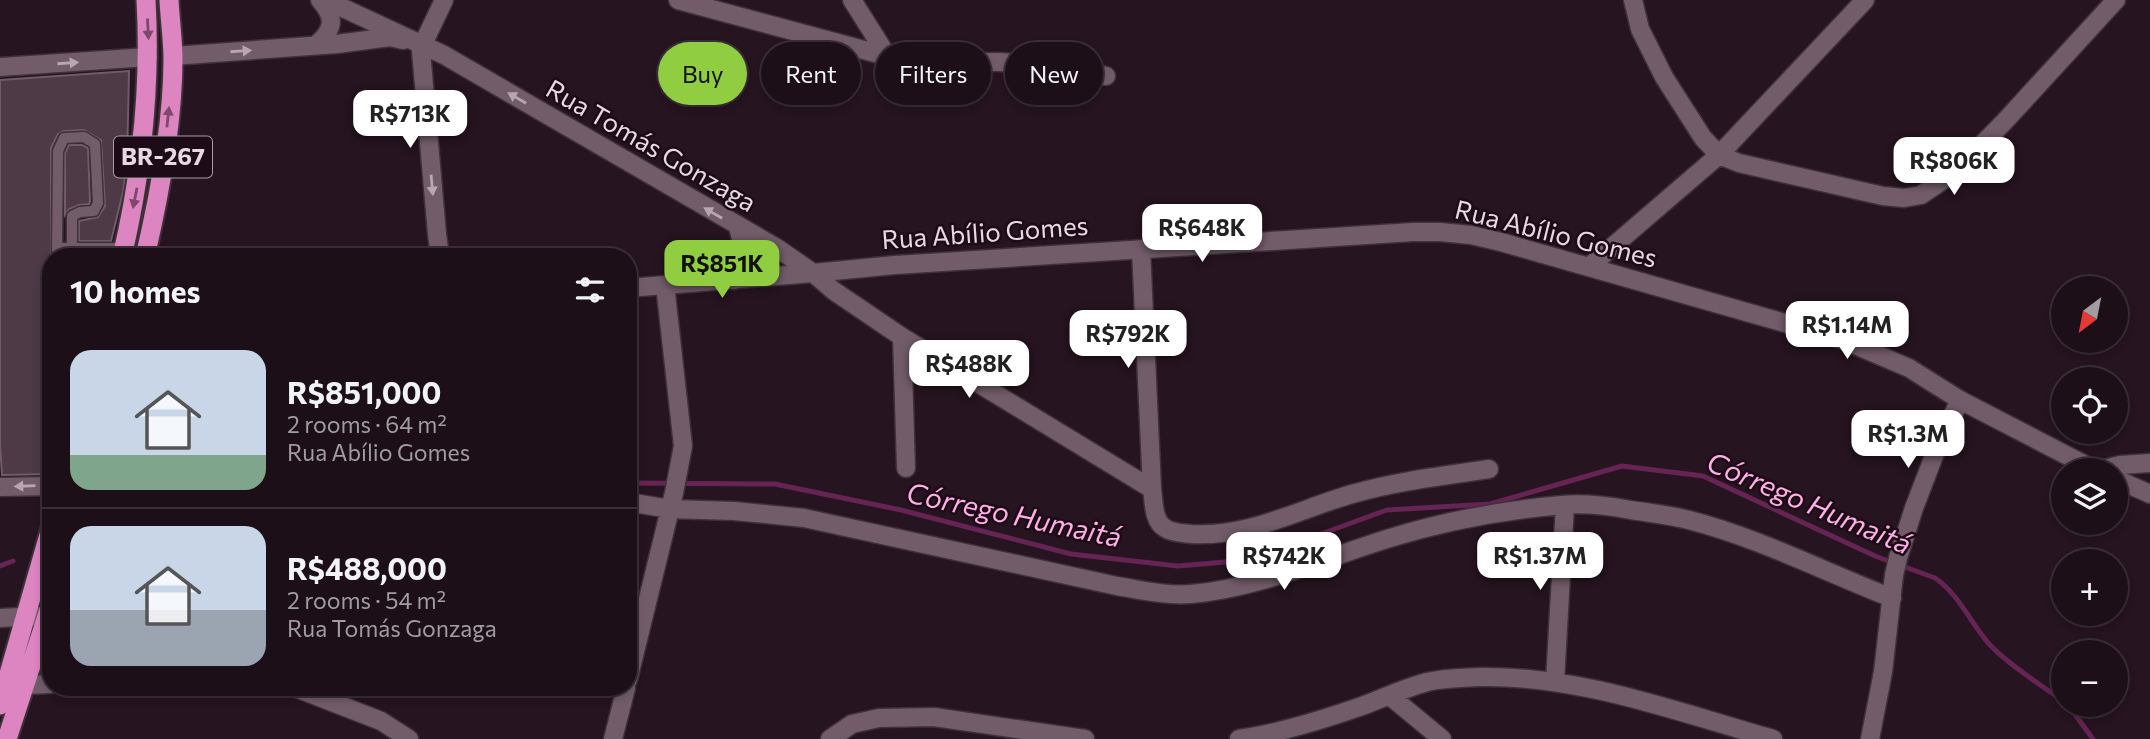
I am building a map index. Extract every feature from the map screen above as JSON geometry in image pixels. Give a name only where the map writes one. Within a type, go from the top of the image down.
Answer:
[{"type":"highway","name":"BR-267","points":[[124,248],[139,173],[148,57],[146,0]]},
{"type":"highway","name":"BR-267","points":[[147,248],[168,125],[173,56],[169,0]]},
{"type":"highway","points":[[1,691],[42,559]]},
{"type":"highway","points":[[7,739],[42,630]]},
{"type":"street","points":[[316,46],[330,29],[332,19],[320,0]]},
{"type":"street","name":"Rua Tomás Gonzaga","points":[[326,0],[423,44],[776,248],[902,337],[1152,489]]},
{"type":"street","points":[[439,248],[421,51],[444,0]]},
{"type":"street","points":[[678,0],[875,53]]},
{"type":"street","points":[[852,0],[879,42]]},
{"type":"street","points":[[1633,0],[1640,29],[1664,77],[1703,138],[1719,155],[1739,163],[1883,196],[1904,198],[1921,195],[1955,173],[2116,0]]},
{"type":"street","points":[[1590,266],[1719,155],[1866,0]]},
{"type":"street","points":[[0,67],[316,46],[390,37],[423,44]]},
{"type":"street","points":[[991,62],[1017,63],[1106,76]]},
{"type":"street","points":[[734,280],[743,257],[738,227]]},
{"type":"street","name":"Rua Abílio Gomes","points":[[637,287],[895,265],[1141,249],[1440,232],[1471,235],[1590,266],[1841,339],[1909,368],[1960,400],[2072,458]]},
{"type":"street","points":[[1141,249],[1152,489],[1156,516],[1163,528],[1184,534],[1218,534],[1255,527],[1351,495],[1395,484],[1489,469]]},
{"type":"street","points":[[637,643],[683,446],[665,285]]},
{"type":"street","points":[[902,337],[906,468]]},
{"type":"street","points":[[1870,739],[1885,661],[1896,567],[1914,508],[1937,448],[1960,400]]},
{"type":"street","name":"Rua Abílio Gomes","points":[[2128,465],[2150,463]]},
{"type":"street","points":[[2128,485],[2150,494]]},
{"type":"street","points":[[0,487],[42,486]]},
{"type":"street","points":[[637,502],[672,501],[804,518],[1116,586],[1188,594],[1226,589],[1416,531],[1505,513],[1564,505],[1613,507],[1690,520],[1892,598]]},
{"type":"street","points":[[1555,681],[1564,505]]},
{"type":"street","points":[[0,618],[25,618],[42,612]]},
{"type":"street","points":[[1239,739],[1282,730],[1426,683],[1452,678],[1497,677],[1555,681],[1614,694],[1773,739]]},
{"type":"street","points":[[24,685],[42,684]]},
{"type":"street","points":[[317,696],[381,721],[409,739]]},
{"type":"street","points":[[613,739],[624,696]]},
{"type":"street","points":[[1390,696],[1443,739]]},
{"type":"street","points":[[830,739],[852,724],[879,718],[934,717],[1085,739]]},
{"type":"lane","points":[[57,248],[58,151],[64,138],[83,137],[95,145],[98,203],[94,211],[80,212],[72,216],[72,248]]},
{"type":"building","points":[[129,71],[127,163],[111,241],[79,241],[79,221],[98,217],[105,206],[101,140],[84,130],[64,131],[58,134],[51,148],[51,248],[42,248],[42,474],[2,475],[0,80]]},
{"type":"building","points":[[69,145],[88,148],[90,201],[89,204],[69,209],[65,215],[65,153]]},
{"type":"waterway","name":"Córrego Humaitá","points":[[637,483],[775,484],[901,510],[1071,554],[1178,566],[1225,562],[1318,535],[1387,510],[1490,504],[1622,466],[1703,476],[1875,556],[1935,578],[1951,592],[1983,637],[1998,653],[2051,692]]},
{"type":"waterway","name":"Córrego Humaitá","points":[[0,566],[13,561]]},
{"type":"waterway","name":"Córrego Humaitá","points":[[2077,717],[2093,739]]}]
